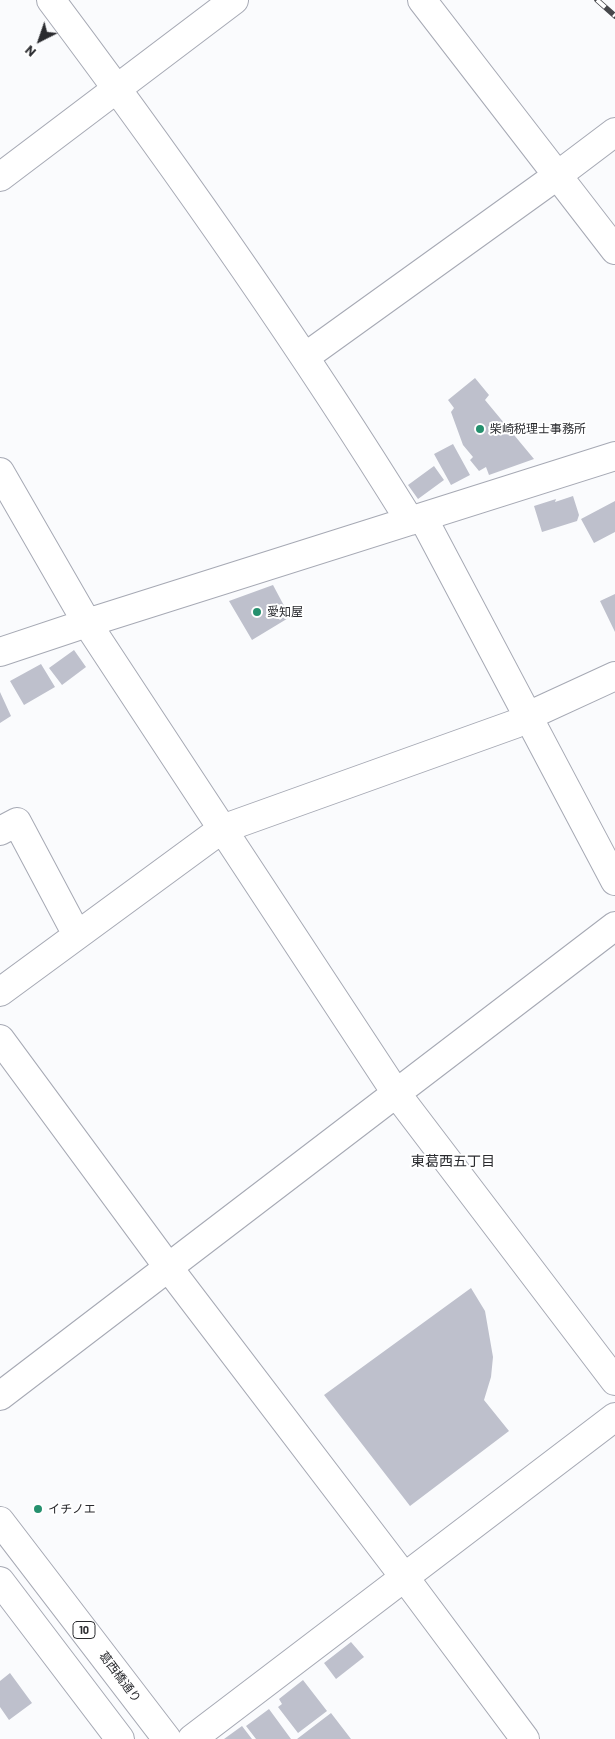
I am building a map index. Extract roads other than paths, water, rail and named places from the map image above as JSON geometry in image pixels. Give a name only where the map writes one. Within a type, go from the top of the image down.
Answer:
[{"type":"street","points":[[51,0],[117,88],[417,519],[528,716],[615,881]]},
{"type":"street","points":[[0,177],[234,0]]},
{"type":"street","points":[[422,0],[615,250]]},
{"type":"street","points":[[305,357],[615,132]]},
{"type":"street","points":[[0,652],[615,456]]},
{"type":"street","points":[[0,472],[87,623],[396,1093],[615,1381]]},
{"type":"street","points":[[0,992],[222,829],[515,724],[528,716],[615,676]]},
{"type":"street","points":[[9,827],[77,935]]},
{"type":"street","points":[[0,1396],[615,926]]},
{"type":"street","points":[[0,1039],[168,1267],[525,1739]]},
{"type":"street","points":[[192,1739],[615,1417]]},
{"type":"street","name":"葛西橋通り","points":[[0,1521],[167,1739]]},
{"type":"street","points":[[0,1581],[120,1739]]},
{"type":"railway","points":[[597,0],[615,16]]},
{"type":"place","name":"柴崎税理士事務所","points":[[480,429]]},
{"type":"place","name":"愛知屋","points":[[257,612]]},
{"type":"place","name":"イチノエ","points":[[38,1509]]},
{"type":"district","name":"東葛西五丁目","points":[[453,1161]]}]
